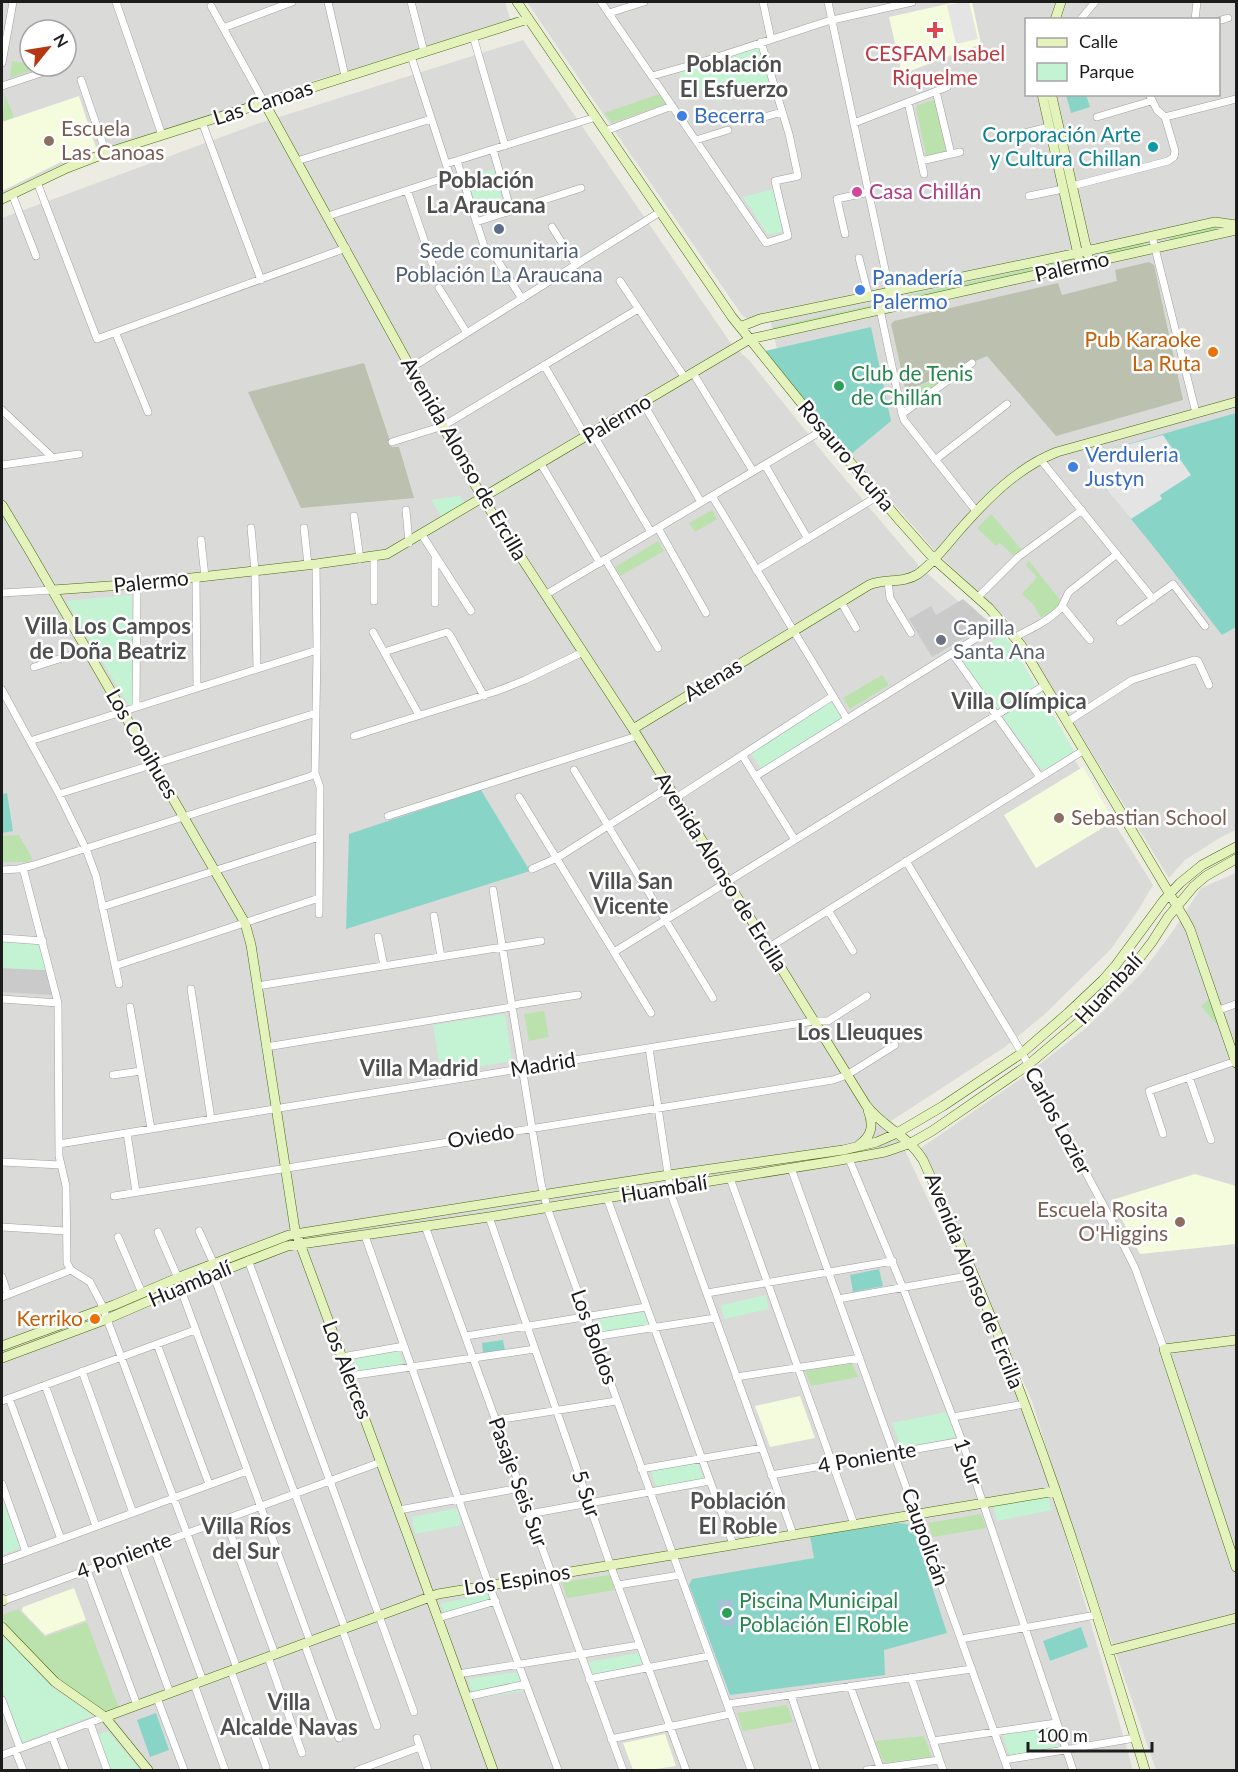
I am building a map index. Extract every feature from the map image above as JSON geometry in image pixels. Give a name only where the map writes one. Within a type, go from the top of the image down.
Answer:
[{"type":"street","points":[[2,63],[4,35],[13,2]]},
{"type":"street","points":[[116,2],[162,135]]},
{"type":"street","points":[[223,28],[292,2]]},
{"type":"street","points":[[328,2],[345,76]]},
{"type":"street","points":[[411,2],[424,52]]},
{"type":"street","name":"Rosauro Acuña","points":[[518,2],[740,327],[822,430],[934,559],[978,597],[1016,637],[1190,929],[1236,1062]]},
{"type":"street","points":[[601,2],[766,243],[788,236],[775,181],[798,176],[789,134],[761,42]]},
{"type":"street","points":[[609,14],[644,2]]},
{"type":"street","points":[[762,2],[771,39]]},
{"type":"street","points":[[828,2],[893,307]]},
{"type":"street","points":[[652,76],[833,20],[912,2]]},
{"type":"street","points":[[1056,18],[1061,2]]},
{"type":"street","points":[[1082,18],[1095,2]]},
{"type":"street","points":[[1195,18],[1197,2]]},
{"type":"street","name":"Avenida Alonso de Ercilla","points":[[211,6],[483,499],[635,733],[866,1106],[874,1116],[911,1143],[923,1160],[973,1275],[1056,1491],[1145,1770]]},
{"type":"street","points":[[1220,20],[1228,18]]},
{"type":"street","name":"Las Canoas","points":[[2,199],[67,168],[106,153],[528,19]]},
{"type":"street","points":[[473,36],[505,146]]},
{"type":"street","points":[[328,216],[450,176],[411,56]]},
{"type":"street","points":[[2,86],[26,78]]},
{"type":"street","points":[[81,80],[106,153]]},
{"type":"street","points":[[854,123],[947,87]]},
{"type":"street","points":[[936,91],[951,154]]},
{"type":"street","points":[[1042,96],[1049,128],[1068,187]]},
{"type":"street","points":[[1051,96],[1085,264]]},
{"type":"street","points":[[1029,196],[1168,161],[1174,157],[1175,151],[1165,117],[1156,110],[1150,98],[1097,117]]},
{"type":"street","points":[[1165,117],[1236,99]]},
{"type":"street","points":[[908,102],[924,174]]},
{"type":"street","points":[[605,131],[672,106]]},
{"type":"street","points":[[757,119],[782,112]]},
{"type":"street","points":[[446,164],[596,117]]},
{"type":"street","points":[[297,161],[431,119]]},
{"type":"street","points":[[202,122],[261,280]]},
{"type":"street","points":[[1015,135],[1049,128]]},
{"type":"street","points":[[696,140],[728,130]]},
{"type":"street","points":[[493,150],[511,211]]},
{"type":"street","points":[[921,161],[960,152]]},
{"type":"street","points":[[457,161],[483,246]]},
{"type":"street","points":[[38,182],[97,339],[116,334],[346,248]]},
{"type":"street","points":[[476,222],[581,188]]},
{"type":"street","points":[[407,190],[432,263]]},
{"type":"street","points":[[845,234],[837,199],[869,192]]},
{"type":"street","points":[[12,194],[36,256]]},
{"type":"street","points":[[411,368],[660,212]]},
{"type":"street","name":"Palermo","points":[[740,327],[760,320],[1215,222],[1236,225]]},
{"type":"street","points":[[552,227],[576,265]]},
{"type":"street","name":"Palermo","points":[[2,593],[137,584],[312,565],[392,553],[750,339],[1236,230]]},
{"type":"street","points":[[1152,236],[1196,413]]},
{"type":"street","points":[[493,253],[522,299]]},
{"type":"street","points":[[859,258],[879,310],[904,420],[976,511]]},
{"type":"street","points":[[620,281],[689,376],[753,471]]},
{"type":"street","points":[[439,288],[467,333]]},
{"type":"street","points":[[392,442],[443,426],[639,309]]},
{"type":"street","points":[[116,334],[148,412]]},
{"type":"street","points":[[902,414],[972,363]]},
{"type":"street","points":[[544,365],[654,530],[706,613]]},
{"type":"street","name":"Atenas","points":[[635,733],[869,585],[913,576],[934,559],[976,511],[1009,481],[1040,459],[1057,452],[1236,402]]},
{"type":"street","points":[[643,403],[701,502]]},
{"type":"street","points":[[935,460],[1007,404]]},
{"type":"street","points":[[2,410],[52,458]]},
{"type":"street","points":[[545,595],[822,430]]},
{"type":"street","points":[[2,465],[79,454]]},
{"type":"street","points":[[1040,459],[1153,599]]},
{"type":"street","points":[[541,464],[658,648]]},
{"type":"street","points":[[765,465],[808,539]]},
{"type":"street","points":[[712,496],[847,719]]},
{"type":"street","points":[[756,570],[878,496]]},
{"type":"street","name":"Los Copihues","points":[[2,505],[216,870],[245,923],[253,957]]},
{"type":"street","points":[[406,510],[409,543]]},
{"type":"street","points":[[978,597],[1018,557],[1082,510]]},
{"type":"street","points":[[354,516],[360,559]]},
{"type":"street","points":[[250,528],[255,571],[257,669]]},
{"type":"street","points":[[304,528],[312,565],[317,650],[315,774],[320,787],[319,914]]},
{"type":"street","points":[[422,535],[471,611]]},
{"type":"street","points":[[197,688],[201,540]]},
{"type":"street","points":[[1090,640],[1063,607],[1064,598],[1117,554]]},
{"type":"street","points":[[435,556],[435,603]]},
{"type":"street","points":[[374,557],[374,601]]},
{"type":"street","points":[[888,581],[890,598],[911,633]]},
{"type":"street","points":[[136,707],[137,584]]},
{"type":"street","points":[[1120,622],[1173,584],[1205,626]]},
{"type":"street","points":[[841,602],[856,628]]},
{"type":"street","points":[[1016,637],[1046,620],[1063,607]]},
{"type":"street","points":[[756,776],[1002,622]]},
{"type":"street","points":[[372,632],[419,716]]},
{"type":"street","points":[[384,652],[447,632],[484,696]]},
{"type":"street","points":[[34,667],[87,650]]},
{"type":"street","points":[[30,741],[317,650]]},
{"type":"street","points":[[354,735],[484,696],[525,680],[582,652]]},
{"type":"street","points":[[952,653],[1040,777]]},
{"type":"street","points":[[1067,722],[1132,680],[1194,660],[1198,662],[1209,685]]},
{"type":"street","points":[[614,952],[1045,685]]},
{"type":"street","points":[[2,690],[87,849],[96,876],[119,984]]},
{"type":"street","points":[[676,798],[833,696]]},
{"type":"street","points":[[59,794],[316,713]]},
{"type":"street","points":[[388,816],[635,733]]},
{"type":"street","points":[[768,948],[1084,750]]},
{"type":"street","points":[[742,755],[795,840]]},
{"type":"street","points":[[574,770],[713,998]]},
{"type":"street","points":[[2,870],[23,868],[87,849],[315,774]]},
{"type":"street","points":[[532,869],[557,858],[669,787]]},
{"type":"street","points":[[519,797],[651,1013]]},
{"type":"street","points":[[102,906],[319,837]]},
{"type":"street","name":"Huambalí","points":[[2,1358],[107,1318],[279,1238],[853,1148],[877,1142],[952,1101],[1022,1053],[1068,1013],[1116,965],[1169,894],[1186,877],[1202,865],[1236,847]]},
{"type":"street","name":"Huambalí","points":[[213,1269],[299,1244],[489,1218],[849,1159],[885,1152],[911,1143],[1028,1065],[1091,1012],[1121,982],[1177,906],[1201,879],[1236,859]]},
{"type":"street","name":"Carlos Lozier","points":[[906,861],[1022,1053],[1131,1259],[1164,1349],[1236,1566]]},
{"type":"street","points":[[23,868],[58,1003],[59,1144],[66,1186],[67,1263],[71,1270],[94,1287],[107,1318],[187,1533],[266,1767]]},
{"type":"street","name":"Los Boldos","points":[[494,890],[522,1069],[547,1207],[751,1770]]},
{"type":"street","points":[[115,966],[319,898]]},
{"type":"street","points":[[828,910],[853,951]]},
{"type":"street","points":[[434,916],[441,957]]},
{"type":"street","points":[[378,937],[384,966]]},
{"type":"street","points":[[2,938],[43,941]]},
{"type":"street","points":[[257,986],[542,941]]},
{"type":"street","name":"Los Alerces","points":[[253,957],[296,1234],[493,1770]]},
{"type":"street","points":[[191,989],[211,1119]]},
{"type":"street","points":[[266,1047],[578,995]]},
{"type":"street","name":"Madrid","points":[[59,1144],[814,1021],[828,1021],[867,996]]},
{"type":"street","points":[[2,999],[58,1003]]},
{"type":"street","points":[[1219,1010],[1236,1004]]},
{"type":"street","points":[[130,1007],[151,1129]]},
{"type":"street","name":"Oviedo","points":[[114,1196],[833,1080],[847,1075],[895,1045]]},
{"type":"street","points":[[649,1048],[669,1187],[793,1534]]},
{"type":"street","points":[[1163,1134],[1149,1091],[1236,1062]]},
{"type":"street","points":[[113,1075],[141,1071]]},
{"type":"street","points":[[1189,1077],[1211,1140]]},
{"type":"street","points":[[853,1148],[867,1139],[872,1130],[872,1119],[866,1106]]},
{"type":"street","points":[[127,1132],[136,1192]]},
{"type":"street","name":"1 Sur","points":[[849,1159],[893,1262],[953,1417],[1073,1770]]},
{"type":"street","points":[[2,1162],[61,1165]]},
{"type":"street","name":"Caupolicán","points":[[791,1168],[1008,1770]]},
{"type":"street","points":[[730,1178],[854,1524]]},
{"type":"street","points":[[607,1198],[733,1544]]},
{"type":"street","name":"5 Sur","points":[[489,1218],[610,1564],[686,1770]]},
{"type":"street","name":"Pasaje Seis Sur","points":[[425,1226],[622,1770]]},
{"type":"street","points":[[2,1227],[66,1231]]},
{"type":"street","points":[[199,1231],[377,1726]]},
{"type":"street","points":[[158,1232],[179,1283],[260,1506],[339,1738]]},
{"type":"street","points":[[365,1236],[489,1585],[558,1770]]},
{"type":"street","points":[[118,1237],[142,1293]]},
{"type":"street","points":[[248,1260],[414,1712]]},
{"type":"street","points":[[707,1293],[893,1262]]},
{"type":"street","points":[[2,1277],[5,1296],[71,1270]]},
{"type":"street","points":[[838,1299],[973,1275]]},
{"type":"street","name":"Huambalí","points":[[2,1346],[142,1293],[179,1283]]},
{"type":"street","points":[[466,1336],[646,1307]]},
{"type":"street","points":[[593,1337],[715,1318]]},
{"type":"street","points":[[2,1401],[195,1330]]},
{"type":"street","points":[[1164,1349],[1236,1340]]},
{"type":"street","points":[[158,1344],[209,1485]]},
{"type":"street","points":[[342,1357],[404,1346]]},
{"type":"street","points":[[349,1376],[535,1349]]},
{"type":"street","points":[[736,1377],[860,1358]]},
{"type":"street","points":[[82,1371],[133,1512]]},
{"type":"street","points":[[45,1385],[96,1526]]},
{"type":"street","points":[[9,1398],[61,1539]]},
{"type":"street","points":[[496,1420],[616,1401]]},
{"type":"street","points":[[953,1417],[1024,1404]]},
{"type":"street","name":"4 Poniente","points":[[771,1475],[962,1442]]},
{"type":"street","points":[[641,1469],[762,1448]]},
{"type":"street","name":"4 Poniente","points":[[2,1600],[381,1462]]},
{"type":"street","points":[[2,1561],[247,1471]]},
{"type":"street","points":[[529,1514],[710,1481]]},
{"type":"street","points":[[2,1484],[26,1552]]},
{"type":"street","points":[[399,1510],[520,1488]]},
{"type":"street","name":"Los Espinos","points":[[2,1755],[430,1596],[1056,1491]]},
{"type":"street","points":[[225,1519],[302,1753]]},
{"type":"street","points":[[153,1546],[199,1683],[225,1770]]},
{"type":"street","points":[[120,1558],[170,1693]]},
{"type":"street","points":[[87,1570],[137,1705]]},
{"type":"street","points":[[618,1586],[680,1575]]},
{"type":"street","points":[[438,1618],[496,1601]]},
{"type":"street","points":[[962,1639],[1096,1615]]},
{"type":"street","points":[[1108,1652],[1236,1618]]},
{"type":"street","points":[[2,1627],[55,1682],[105,1717],[148,1770]]},
{"type":"street","points":[[458,1674],[639,1645]]},
{"type":"street","points":[[589,1678],[709,1656]]},
{"type":"street","points":[[727,1704],[972,1668]]},
{"type":"street","points":[[911,1677],[943,1770]]},
{"type":"street","points":[[466,1697],[526,1684]]},
{"type":"street","points":[[850,1686],[880,1769]]},
{"type":"street","points":[[791,1695],[816,1770]]},
{"type":"street","points":[[157,1698],[184,1770]]},
{"type":"street","points":[[2,1701],[22,1770]]},
{"type":"street","points":[[611,1740],[730,1714]]},
{"type":"street","points":[[90,1723],[107,1770]]},
{"type":"street","points":[[933,1741],[1056,1723]]},
{"type":"street","points":[[52,1736],[65,1770]]},
{"type":"street","points":[[417,1738],[428,1770]]},
{"type":"street","points":[[1005,1760],[1135,1738]]},
{"type":"street","points":[[358,1770],[420,1747]]},
{"type":"street","points":[[867,1770],[939,1760]]},
{"type":"shaded area","points":[[2,2],[505,2],[511,22],[273,93],[247,104],[63,164],[2,194]]},
{"type":"shaded area","points":[[527,2],[1236,2],[1236,830],[1185,860],[1169,878],[1014,626],[935,551],[853,457],[773,358],[777,349],[769,316],[749,320],[742,315]]},
{"type":"shaded area","name":"CESFAM Isabel Riquelme","points":[[956,2],[972,2],[981,44],[902,74],[889,17]]},
{"type":"shaded area","points":[[969,2],[978,39],[956,44],[947,5]]},
{"type":"shaded area","points":[[523,40],[732,345],[749,360],[829,460],[919,566],[1005,643],[1153,885],[1111,949],[1046,1013],[1005,1047],[891,1121],[1022,1404],[1055,1499],[1133,1770],[2,1770],[2,218],[257,124]]},
{"type":"shaded area","name":"Escuela Las Canoas","points":[[79,96],[97,151],[61,162],[2,191],[2,122]]},
{"type":"shaded area","points":[[1066,96],[1086,96],[1090,107],[1071,113]]},
{"type":"shaded area","points":[[1149,262],[1154,265],[1183,400],[1056,436],[987,356],[906,391],[891,324],[894,321],[1058,283],[1062,295],[1117,281],[1115,270]]},
{"type":"shaded area","name":"Club de Tenis de Chillán","points":[[871,327],[891,421],[850,455],[765,351]]},
{"type":"shaded area","points":[[364,363],[392,447],[399,447],[414,498],[301,508],[248,392]]},
{"type":"shaded area","points":[[1236,413],[1236,627],[1222,635],[1138,527],[1094,477],[1089,468],[1088,458],[1093,454]]},
{"type":"shaded area","points":[[1163,435],[1191,475],[1160,495],[1162,499],[1131,519],[1093,474],[1087,463],[1088,458],[1093,454]]},
{"type":"shaded area","name":"Capilla Santa Ana","points":[[963,599],[990,623],[932,657],[909,619],[931,606],[936,615]]},
{"type":"shaded area","name":"Sebastian School","points":[[1083,767],[1114,821],[1036,868],[1004,815]]},
{"type":"shaded area","points":[[481,790],[530,871],[346,929],[349,834]]},
{"type":"shaded area","points":[[7,793],[13,831],[2,833],[2,794]]},
{"type":"shaded area","points":[[1236,873],[1236,1770],[1156,1770],[1061,1494],[1032,1401],[921,1148],[1026,1075],[1086,1028],[1141,974],[1201,888]]},
{"type":"shaded area","points":[[2,968],[46,970],[53,995],[2,992]]},
{"type":"shaded area","name":"Escuela Rosita O'Higgins","points":[[1195,1174],[1236,1186],[1236,1244],[1140,1254],[1112,1200]]},
{"type":"shaded area","points":[[879,1269],[883,1286],[853,1292],[850,1275]]},
{"type":"shaded area","points":[[503,1340],[505,1351],[483,1353],[482,1343]]},
{"type":"shaded area","points":[[800,1396],[815,1438],[770,1447],[755,1406]]},
{"type":"shaded area","points":[[898,1523],[907,1524],[914,1531],[947,1633],[884,1650],[885,1675],[730,1695],[689,1585],[692,1579],[814,1558],[810,1536]]},
{"type":"shaded area","points":[[74,1588],[86,1620],[45,1635],[22,1611],[23,1607]]},
{"type":"shaded area","name":"Piscina Municipal Población El Roble","points":[[732,1599],[736,1625],[722,1627],[718,1601]]},
{"type":"shaded area","points":[[1081,1627],[1088,1647],[1050,1661],[1043,1641]]},
{"type":"shaded area","points":[[156,1713],[169,1750],[150,1757],[137,1720]]},
{"type":"shaded area","points":[[665,1734],[676,1766],[633,1770],[623,1743]]},
{"type":"green space","points":[[760,46],[772,84],[717,102],[712,87],[686,95],[679,72]]},
{"type":"green space","points":[[12,61],[18,62],[18,75],[10,78]]},
{"type":"green space","points":[[659,94],[666,104],[612,123],[604,113]]},
{"type":"green space","points":[[5,95],[14,117],[2,122]]},
{"type":"green space","points":[[934,100],[947,150],[934,156],[928,156],[916,108],[918,105]]},
{"type":"green space","points":[[493,169],[505,209],[479,217],[467,177]]},
{"type":"green space","points":[[773,189],[784,231],[768,235],[743,197]]},
{"type":"green space","points":[[1216,226],[1218,234],[1171,244],[1169,236]]},
{"type":"green space","points":[[1143,243],[1145,250],[1101,260],[1100,252]]},
{"type":"green space","points":[[1073,259],[1074,266],[898,305],[897,298]]},
{"type":"green space","points":[[872,305],[873,312],[775,334],[773,327]]},
{"type":"green space","points":[[961,369],[909,407],[906,392]]},
{"type":"green space","points":[[460,496],[466,506],[443,519],[431,500]]},
{"type":"green space","points":[[712,510],[717,519],[695,532],[689,523]]},
{"type":"green space","points":[[991,514],[1022,550],[1016,558],[1000,543],[996,546],[977,528]]},
{"type":"green space","points":[[658,541],[664,551],[620,576],[615,567]]},
{"type":"green space","points":[[1029,561],[1061,601],[1059,607],[1041,618],[1034,605],[1022,594],[1037,577],[1025,564]]},
{"type":"green space","points":[[132,595],[134,703],[129,706],[66,601]]},
{"type":"green space","points":[[1003,635],[1014,648],[1076,754],[1045,774],[961,661]]},
{"type":"green space","points":[[882,675],[889,685],[850,709],[843,698]]},
{"type":"green space","points":[[831,701],[842,719],[761,769],[750,752]]},
{"type":"green space","points":[[19,835],[33,860],[2,862],[2,836]]},
{"type":"green space","points":[[2,942],[38,944],[46,970],[2,968]]},
{"type":"green space","points":[[1209,999],[1218,1026],[1201,1006]]},
{"type":"green space","points":[[544,1011],[549,1037],[529,1041],[524,1014]]},
{"type":"green space","points":[[505,1014],[512,1061],[441,1073],[433,1025]]},
{"type":"green space","points":[[766,1295],[769,1309],[724,1319],[721,1305]]},
{"type":"green space","points":[[644,1312],[649,1326],[600,1333],[595,1320]]},
{"type":"green space","points":[[398,1348],[404,1364],[357,1372],[352,1355]]},
{"type":"green space","points":[[852,1363],[858,1377],[811,1386],[805,1371]]},
{"type":"green space","points":[[946,1412],[956,1437],[901,1448],[892,1423]]},
{"type":"green space","points":[[698,1463],[704,1480],[656,1487],[651,1471]]},
{"type":"green space","points":[[1048,1497],[1052,1510],[997,1521],[993,1506]]},
{"type":"green space","points":[[2,1498],[20,1548],[2,1555]]},
{"type":"green space","points":[[458,1508],[461,1525],[415,1534],[412,1517]]},
{"type":"green space","points":[[981,1514],[986,1528],[933,1537],[928,1523]]},
{"type":"green space","points":[[610,1575],[615,1590],[567,1598],[562,1582]]},
{"type":"green space","points":[[488,1594],[492,1606],[446,1619],[441,1603]]},
{"type":"green space","points":[[18,1609],[45,1637],[87,1622],[120,1711],[108,1714],[57,1679],[2,1620],[2,1615]]},
{"type":"green space","points":[[2,1635],[54,1689],[92,1716],[21,1743],[2,1689]]},
{"type":"green space","points":[[639,1653],[642,1664],[593,1675],[588,1662]]},
{"type":"green space","points":[[518,1672],[524,1691],[474,1699],[468,1679]]},
{"type":"green space","points":[[787,1705],[793,1722],[743,1731],[737,1713]]},
{"type":"green space","points":[[1049,1726],[1056,1736],[1058,1748],[1013,1756],[1009,1754],[1002,1734],[1004,1732]]},
{"type":"green space","points":[[108,1731],[140,1770],[111,1770],[97,1735]]},
{"type":"green space","points":[[924,1736],[932,1757],[884,1763],[875,1741]]},
{"type":"place","name":"CESFAM Isabel Riquelme","points":[[935,30]]},
{"type":"place","name":"Becerra","points":[[682,116]]},
{"type":"place","name":"Escuela Las Canoas","points":[[49,141]]},
{"type":"place","name":"Corporación Arte y Cultura Chillan","points":[[1153,147]]},
{"type":"place","name":"Casa Chillán","points":[[857,192]]},
{"type":"place","name":"Sede comunitaria Población La Araucana","points":[[499,229]]},
{"type":"place","name":"Panadería Palermo","points":[[860,290]]},
{"type":"place","name":"Pub Karaoke La Ruta","points":[[1213,352]]},
{"type":"place","name":"Club de Tenis de Chillán","points":[[839,386]]},
{"type":"place","name":"Verduleria Justyn","points":[[1073,467]]},
{"type":"place","name":"Capilla Santa Ana","points":[[941,640]]},
{"type":"place","name":"Sebastian School","points":[[1059,818]]},
{"type":"place","name":"Escuela Rosita O'Higgins","points":[[1180,1222]]},
{"type":"place","name":"Kerriko","points":[[95,1319]]},
{"type":"place","name":"Piscina Municipal Población El Roble","points":[[727,1613]]},
{"type":"district","name":"Población El Esfuerzo","points":[[734,76]]},
{"type":"district","name":"Población La Araucana","points":[[486,192]]},
{"type":"district","name":"Villa Los Campos de Doña Beatriz","points":[[108,638]]},
{"type":"district","name":"Villa Olímpica","points":[[1019,701]]},
{"type":"district","name":"Villa San Vicente","points":[[631,894]]},
{"type":"district","name":"Los Lleuques","points":[[860,1032]]},
{"type":"district","name":"Villa Madrid","points":[[419,1068]]},
{"type":"district","name":"Población El Roble","points":[[738,1514]]},
{"type":"district","name":"Villa Ríos del Sur","points":[[246,1538]]},
{"type":"district","name":"Villa Alcalde Navas","points":[[289,1715]]}]
